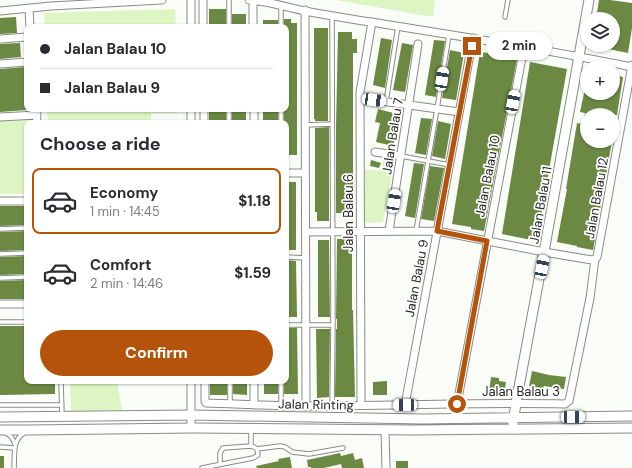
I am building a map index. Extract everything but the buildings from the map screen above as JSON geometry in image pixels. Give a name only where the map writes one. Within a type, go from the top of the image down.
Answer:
[{"type":"main road","name":"Jalan Balau 11","points":[[513,429],[516,403],[589,0]]},
{"type":"main road","name":"Jalan Rinting","points":[[0,417],[191,416],[422,419],[632,416]]},
{"type":"main road","name":"Jalan Rinting","points":[[0,430],[191,428],[632,428]]},
{"type":"street","points":[[0,11],[29,8],[50,3],[162,0]]},
{"type":"street","points":[[191,0],[191,24]]},
{"type":"street","points":[[203,0],[203,24]]},
{"type":"street","points":[[248,0],[280,4],[332,15],[632,66]]},
{"type":"street","points":[[254,0],[254,24]]},
{"type":"street","points":[[29,8],[30,24]]},
{"type":"street","points":[[304,10],[306,406]]},
{"type":"street","name":"Jalan Balau 6","points":[[361,405],[360,92],[372,22]]},
{"type":"street","points":[[0,39],[24,37]]},
{"type":"street","name":"Jalan Balau 9","points":[[405,405],[473,38]]},
{"type":"street","name":"Jalan Balau 7","points":[[389,231],[418,44]]},
{"type":"street","name":"Jalan Balau 10","points":[[457,404],[524,47]]},
{"type":"street","points":[[0,64],[24,62]]},
{"type":"street","name":"Jalan Balau 12","points":[[570,401],[632,66]]},
{"type":"street","points":[[374,100],[460,112]]},
{"type":"street","points":[[0,117],[36,112]]},
{"type":"street","points":[[375,152],[400,156]]},
{"type":"street","points":[[289,173],[305,173]]},
{"type":"street","points":[[0,201],[24,201]]},
{"type":"street","points":[[306,232],[437,231],[544,252],[592,260],[596,259]]},
{"type":"street","points":[[0,304],[24,304]]},
{"type":"street","points":[[191,384],[191,428]]},
{"type":"street","name":"Jalan Balau 3","points":[[205,384],[206,403],[306,406],[516,403],[565,404],[570,401]]},
{"type":"street","points":[[254,384],[254,405]]},
{"type":"street","points":[[385,429],[386,468]]},
{"type":"lane","points":[[229,0],[229,24]]},
{"type":"lane","points":[[505,17],[508,0]]},
{"type":"lane","points":[[280,4],[281,24]]},
{"type":"lane","points":[[332,15],[332,405]]},
{"type":"lane","points":[[386,102],[398,26]]},
{"type":"lane","points":[[416,231],[449,34]]},
{"type":"lane","points":[[305,125],[332,124]]},
{"type":"lane","points":[[400,156],[450,165]]},
{"type":"lane","points":[[0,229],[24,228]]},
{"type":"lane","points":[[0,254],[24,253]]},
{"type":"lane","points":[[289,258],[306,258]]},
{"type":"lane","points":[[0,278],[24,277]]},
{"type":"lane","points":[[0,322],[24,322]]},
{"type":"lane","points":[[289,325],[333,325]]},
{"type":"lane","points":[[61,384],[62,417]]},
{"type":"lane","points":[[230,384],[230,404]]},
{"type":"lane","points":[[281,384],[281,405]]},
{"type":"lane","points":[[0,405],[62,405]]},
{"type":"lane","points":[[251,428],[251,446]]},
{"type":"lane","points":[[0,430],[13,439],[15,446]]},
{"type":"lane","points":[[14,468],[15,446],[17,440],[21,434],[28,430]]},
{"type":"lane","points":[[0,448],[15,446]]},
{"type":"lane","points":[[220,464],[220,453],[223,448],[251,446],[257,449],[280,446],[285,447],[292,452],[309,454],[343,448]]},
{"type":"lane","points":[[202,468],[253,458],[258,454],[257,449]]},
{"type":"green space","points":[[336,0],[435,0],[433,17]]},
{"type":"green space","points":[[175,9],[176,24],[45,24],[44,13]]},
{"type":"green space","points":[[47,112],[178,112],[151,113],[151,120],[48,120]]},
{"type":"green space","points":[[24,120],[24,194],[0,194],[0,121]]},
{"type":"green space","points":[[384,159],[394,162],[383,222],[364,223],[365,169],[380,171]]},
{"type":"green space","points":[[70,384],[118,384],[122,410],[71,411]]},
{"type":"route","points":[[457,404],[487,241],[437,231],[472,46]]}]
